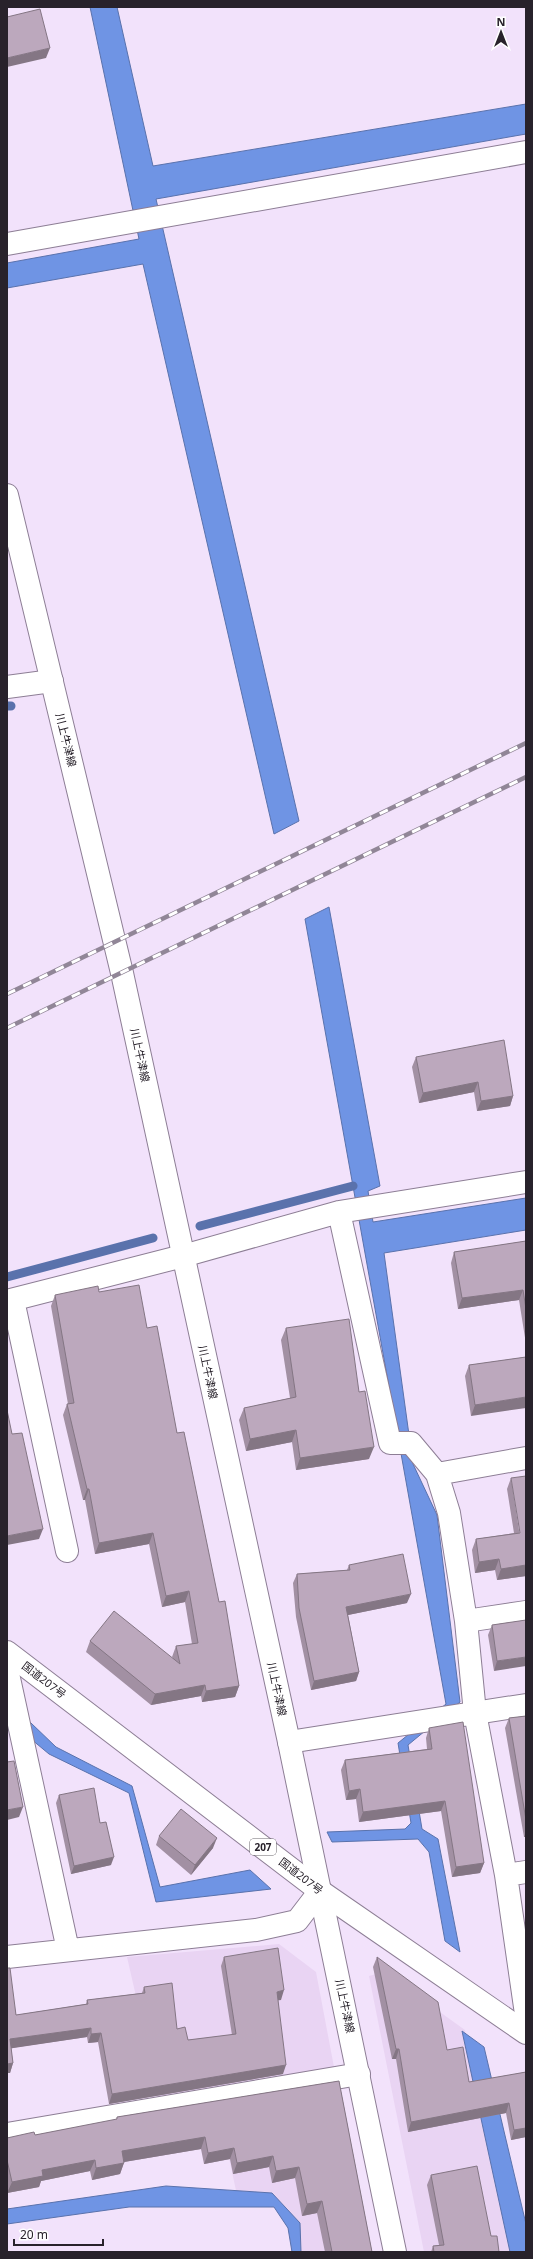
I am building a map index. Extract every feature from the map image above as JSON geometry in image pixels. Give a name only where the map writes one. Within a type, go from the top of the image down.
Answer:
[{"type":"main road","points":[[7,244],[526,152]]},
{"type":"main road","name":"川上牛津線","points":[[7,495],[122,973],[289,1742],[395,2252]]},
{"type":"main road","points":[[7,687],[52,681]]},
{"type":"main road","points":[[67,1551],[10,1300],[183,1256],[339,1212],[526,1182]]},
{"type":"main road","points":[[339,1212],[390,1443],[411,1443],[437,1474],[448,1513],[466,1621],[475,1713],[516,1874],[526,2014]]},
{"type":"main road","points":[[437,1474],[526,1458]]},
{"type":"main road","points":[[466,1621],[526,1612]]},
{"type":"main road","name":"国道207号","points":[[7,1652],[320,1891],[526,2033]]},
{"type":"main road","points":[[7,1669],[68,1950]]},
{"type":"main road","points":[[289,1742],[526,1705]]},
{"type":"main road","points":[[7,1957],[256,1930],[298,1921],[320,1891]]},
{"type":"main road","points":[[7,2134],[359,2074]]},
{"type":"shaded area","points":[[279,1944],[316,1972],[369,2252],[292,2252],[288,2228],[274,2207],[237,2195],[215,2093],[160,2101],[127,1957]]},
{"type":"shaded area","points":[[384,1972],[465,2030],[515,2252],[424,2252],[369,1976]]},
{"type":"water","points":[[90,7],[117,7],[153,166],[526,104],[526,134],[156,199],[299,821],[274,834],[143,264],[7,288],[7,263],[139,239]]},
{"type":"water","points":[[329,907],[380,1186],[368,1191],[373,1222],[526,1198],[526,1230],[384,1253],[413,1464],[437,1515],[460,1702],[408,1745],[422,1829],[438,1839],[460,1952],[445,1941],[429,1852],[418,1839],[332,1842],[327,1832],[405,1829],[411,1823],[398,1743],[446,1704],[305,919]]},
{"type":"water","points":[[7,1700],[56,1747],[132,1786],[160,1887],[250,1870],[271,1889],[156,1902],[129,1793],[49,1754],[7,1719]]},
{"type":"water","points":[[462,2031],[484,2047],[526,2224],[526,2252],[510,2252]]},
{"type":"water","points":[[166,2186],[272,2193],[300,2223],[301,2252],[292,2252],[288,2228],[274,2207],[129,2207],[7,2224],[7,2209]]},
{"type":"building","points":[[40,9],[50,48],[7,58],[7,17]]},
{"type":"building","points":[[504,1040],[513,1096],[481,1101],[478,1082],[423,1093],[416,1057]]},
{"type":"building","points":[[526,1241],[526,1309],[523,1290],[462,1298],[454,1252]]},
{"type":"building","points":[[139,1285],[147,1328],[157,1326],[177,1433],[184,1432],[219,1602],[225,1601],[239,1686],[206,1691],[205,1685],[155,1694],[90,1641],[114,1611],[180,1664],[176,1646],[198,1643],[189,1591],[166,1596],[153,1533],[99,1543],[89,1489],[87,1489],[67,1404],[74,1403],[55,1295],[98,1286],[99,1292]]},
{"type":"building","points":[[349,1319],[359,1392],[365,1391],[374,1447],[300,1458],[296,1430],[250,1439],[244,1408],[296,1397],[286,1328]]},
{"type":"building","points":[[526,1357],[526,1397],[475,1405],[469,1365]]},
{"type":"building","points":[[7,1410],[12,1434],[22,1433],[43,1529],[7,1536]]},
{"type":"building","points":[[526,1476],[526,1565],[501,1569],[499,1559],[479,1562],[476,1539],[520,1533],[511,1478]]},
{"type":"building","points":[[403,1554],[411,1594],[346,1607],[359,1672],[314,1681],[299,1608],[297,1574],[350,1570],[349,1565]]},
{"type":"building","points":[[526,1620],[526,1657],[497,1661],[492,1625]]},
{"type":"building","points":[[526,1716],[526,1820],[509,1718]]},
{"type":"building","points":[[463,1722],[484,1863],[456,1867],[445,1801],[363,1812],[360,1789],[349,1791],[345,1760],[432,1749],[429,1728]]},
{"type":"building","points":[[14,1761],[23,1807],[7,1810],[7,1762]]},
{"type":"building","points":[[94,1788],[100,1823],[106,1822],[114,1857],[74,1866],[59,1795]]},
{"type":"building","points":[[181,1809],[217,1838],[195,1865],[159,1836]]},
{"type":"building","points":[[278,1948],[284,1990],[277,1992],[286,2065],[112,2094],[101,2033],[91,2034],[91,2028],[10,2039],[13,2063],[7,2064],[7,1968],[10,1968],[16,2015],[88,2004],[87,2000],[145,1993],[144,1987],[172,1983],[177,2029],[185,2027],[188,2040],[236,2034],[224,1957]]},
{"type":"building","points":[[377,1957],[438,2002],[447,2050],[463,2047],[469,2082],[526,2072],[526,2128],[514,2130],[509,2103],[411,2122],[399,2049],[396,2049]]},
{"type":"building","points":[[339,2081],[372,2252],[332,2252],[322,2201],[307,2204],[299,2167],[276,2171],[273,2156],[237,2163],[234,2148],[208,2153],[205,2137],[122,2151],[124,2163],[96,2168],[95,2160],[42,2170],[43,2176],[12,2182],[7,2160],[7,2138],[34,2132],[35,2135],[117,2119],[117,2117]]},
{"type":"building","points":[[477,2166],[491,2236],[497,2236],[499,2252],[434,2252],[433,2246],[444,2245],[431,2175]]},
{"type":"waterway","points":[[200,1226],[353,1186]]},
{"type":"waterway","points":[[7,1277],[153,1238]]},
{"type":"railway","points":[[7,994],[526,743]]},
{"type":"railway","points":[[7,1028],[526,777]]}]
